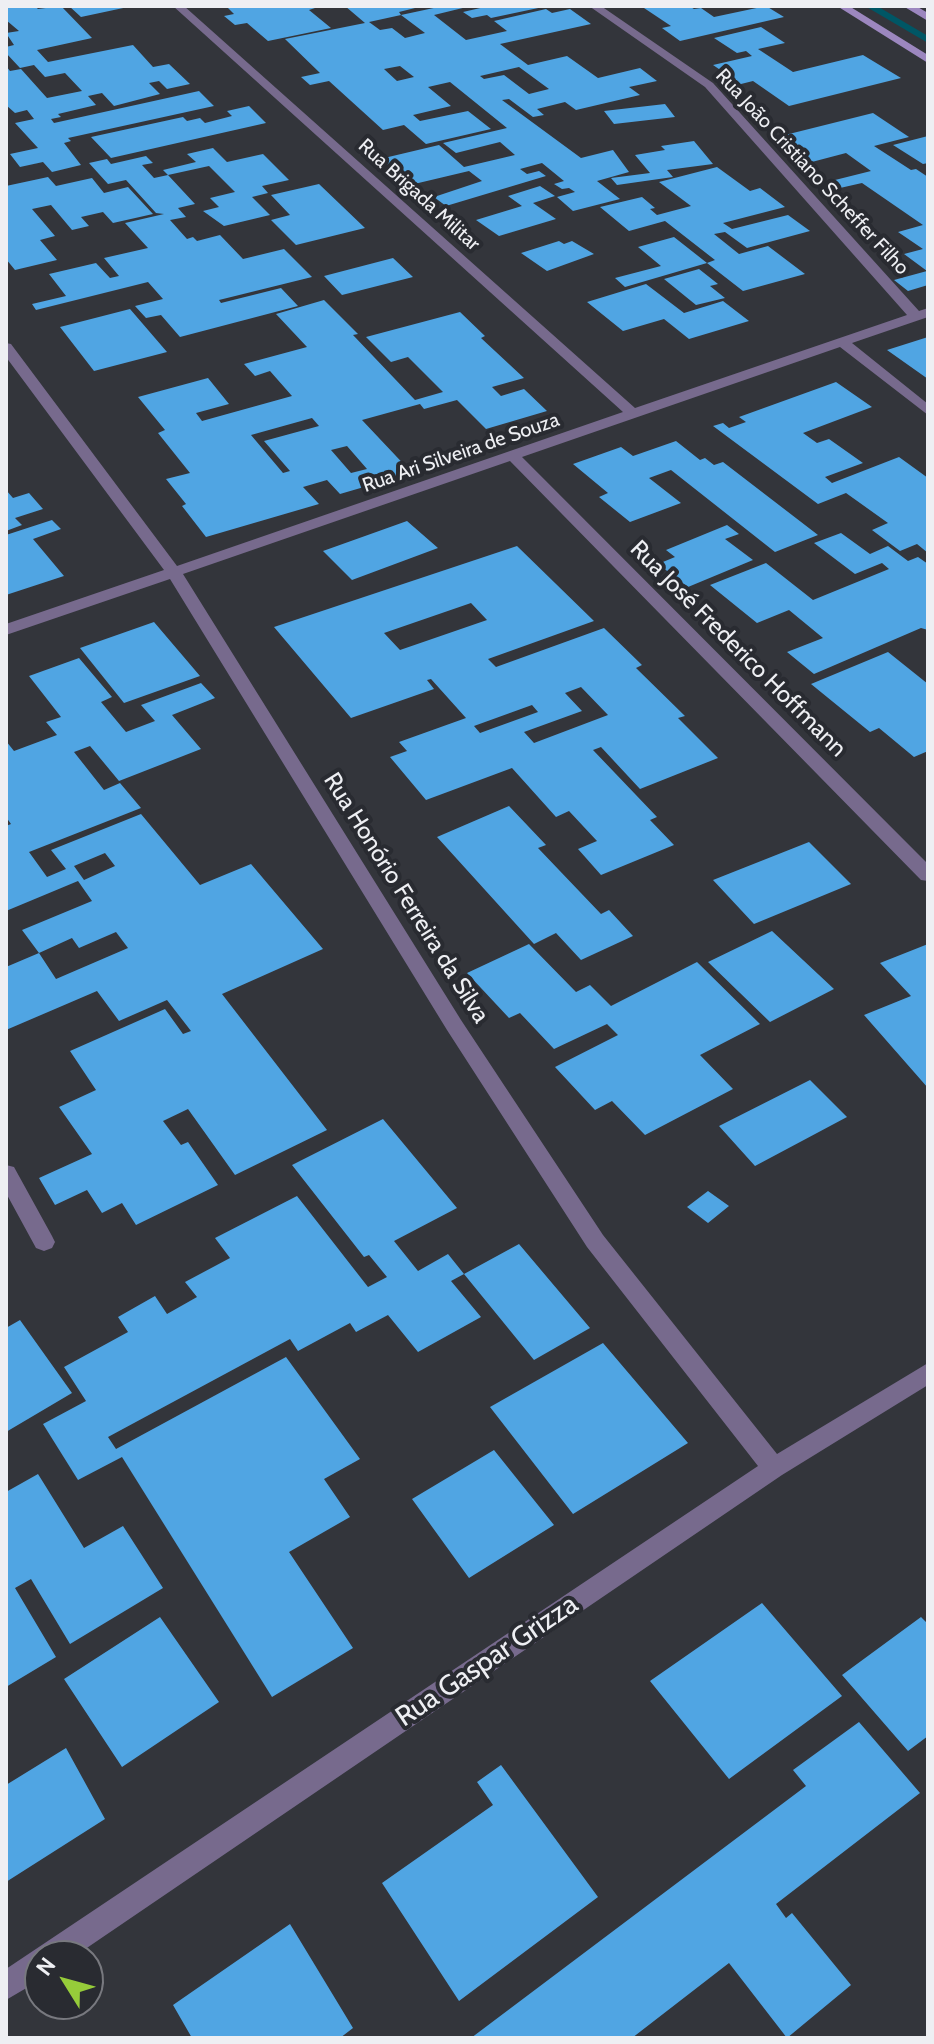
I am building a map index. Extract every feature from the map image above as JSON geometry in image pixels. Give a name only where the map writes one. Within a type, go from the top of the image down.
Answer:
[{"type":"main road","points":[[842,6],[928,60]]},
{"type":"main road","points":[[908,6],[928,18]]},
{"type":"street","name":"Rua Brigada Militar","points":[[178,6],[633,414]]},
{"type":"street","name":"Rua João Cristiano Scheffer Filho","points":[[594,6],[709,85],[922,314]]},
{"type":"street","name":"Rua Ari Silveira de Souza","points":[[6,630],[922,314]]},
{"type":"street","points":[[843,343],[928,411]]},
{"type":"street","name":"Rua Honório Ferreira da Silva","points":[[6,347],[174,572],[454,1025],[595,1241],[774,1468]]},
{"type":"street","name":"Rua José Frederico Hoffmann","points":[[514,457],[928,875]]},
{"type":"street","points":[[6,1173],[44,1242]]},
{"type":"street","name":"Rua Gaspar Grizza","points":[[74,1940],[774,1468],[928,1373]]},
{"type":"street","points":[[6,1986],[24,1974]]},
{"type":"building","points":[[6,6],[35,6],[38,9],[61,6],[92,38],[37,50],[48,62],[133,45],[153,67],[169,64],[190,84],[167,89],[159,81],[149,83],[160,94],[114,106],[102,93],[88,96],[96,105],[58,114],[61,117],[51,119],[54,123],[199,91],[214,106],[68,138],[71,141],[64,143],[81,165],[52,172],[43,162],[20,167],[10,154],[38,148],[15,123],[34,119],[27,110],[15,113],[6,105],[6,66],[10,71],[21,69],[47,98],[82,91],[65,73],[45,77],[34,65],[20,68],[6,53],[6,47],[14,45],[6,33],[19,31],[6,20]]},
{"type":"building","points":[[69,6],[128,6],[128,7],[81,17]]},
{"type":"building","points":[[226,6],[321,6],[309,10],[331,28],[268,41],[247,23],[235,25],[224,16],[234,14]]},
{"type":"building","points":[[345,6],[423,6],[399,12],[401,15],[443,6],[471,6],[434,15],[466,40],[507,31],[494,21],[546,9],[552,13],[570,9],[591,24],[500,44],[528,65],[567,56],[598,78],[640,68],[657,81],[629,87],[640,95],[576,110],[565,102],[537,109],[544,115],[533,117],[509,99],[502,100],[581,158],[613,150],[629,172],[597,181],[620,199],[573,211],[557,197],[575,192],[554,184],[564,181],[542,163],[520,169],[527,174],[539,171],[546,176],[446,206],[434,197],[482,181],[469,171],[410,185],[380,159],[439,145],[464,167],[515,155],[500,142],[456,153],[443,143],[507,128],[450,82],[428,87],[451,106],[413,115],[420,121],[468,111],[491,129],[426,144],[404,125],[383,130],[329,81],[310,85],[301,77],[320,73],[285,39],[365,23]],"holes":[[[401,15],[425,33],[405,38],[392,28],[380,30],[369,22]],[[400,66],[414,77],[397,81],[384,69]],[[519,67],[549,89],[529,94],[504,75],[484,79],[480,76]]]},
{"type":"building","points":[[489,6],[543,7],[491,18],[487,15],[472,18],[463,12]]},
{"type":"building","points":[[641,6],[689,6],[701,8],[714,17],[766,6],[784,17],[680,41],[662,28],[671,26]]},
{"type":"building","points":[[761,27],[785,43],[758,49],[793,72],[863,55],[901,78],[789,106],[753,81],[741,84],[713,65],[752,56],[746,51],[737,53],[714,38]]},
{"type":"building","points":[[665,104],[675,117],[614,124],[604,111]]},
{"type":"building","points":[[249,106],[266,123],[111,158],[91,137],[183,117],[187,121],[200,118],[205,123],[232,116],[227,111]]},
{"type":"building","points":[[873,113],[909,137],[874,146],[928,177],[928,285],[908,291],[894,280],[927,271],[904,254],[923,249],[898,232],[923,225],[862,183],[840,188],[831,181],[871,171],[846,153],[808,163],[773,138]]},
{"type":"building","points":[[928,136],[928,163],[923,164],[893,145]]},
{"type":"building","points":[[694,141],[713,164],[667,170],[673,177],[617,185],[611,178],[650,173],[635,155],[665,150],[661,146]]},
{"type":"building","points":[[213,148],[227,162],[263,154],[289,180],[262,186],[268,193],[252,197],[270,215],[224,226],[203,211],[219,207],[210,198],[235,192],[209,166],[168,175],[163,170],[196,162],[187,154]]},
{"type":"building","points":[[146,156],[153,163],[142,165],[154,178],[168,175],[195,204],[178,208],[186,217],[170,220],[187,239],[193,237],[197,241],[220,235],[243,259],[284,249],[312,277],[219,300],[221,303],[281,288],[298,306],[180,337],[161,315],[146,318],[135,306],[163,299],[148,282],[36,310],[32,304],[66,296],[49,274],[96,263],[110,278],[119,276],[104,258],[148,248],[125,223],[164,214],[156,213],[126,180],[108,184],[89,163],[107,159],[111,164]]},
{"type":"building","points":[[717,167],[750,191],[760,188],[785,207],[723,223],[732,229],[788,215],[810,231],[747,248],[725,232],[714,234],[739,254],[768,246],[805,274],[743,291],[707,263],[715,260],[665,221],[629,231],[600,207],[642,197],[655,208],[650,209],[657,215],[691,206],[659,182]]},
{"type":"building","points":[[48,177],[56,186],[92,178],[104,193],[128,187],[153,214],[113,223],[103,212],[81,217],[89,226],[72,230],[51,205],[32,209],[55,236],[40,240],[57,260],[15,270],[6,259],[6,186]]},
{"type":"building","points":[[319,184],[365,228],[296,245],[271,220],[290,215],[271,195]]},
{"type":"building","points":[[540,186],[555,196],[533,203],[556,219],[499,236],[476,220],[522,206],[508,196]]},
{"type":"building","points":[[674,237],[707,263],[625,287],[615,278],[661,266],[638,247]]},
{"type":"building","points":[[559,241],[564,244],[572,241],[594,254],[547,271],[521,253]]},
{"type":"building","points":[[393,258],[413,277],[342,295],[324,276]]},
{"type":"building","points":[[699,269],[718,284],[710,286],[725,298],[696,305],[664,279]]},
{"type":"building","points":[[646,284],[684,313],[723,301],[749,321],[689,339],[664,319],[623,331],[587,302]]},
{"type":"building","points":[[324,300],[415,400],[443,392],[408,357],[391,362],[366,337],[460,312],[485,336],[481,338],[524,378],[492,387],[501,396],[524,389],[547,411],[486,429],[457,400],[424,409],[420,404],[362,420],[412,473],[340,494],[327,480],[303,487],[319,504],[206,537],[166,479],[190,473],[158,433],[165,430],[138,397],[208,378],[229,404],[196,413],[202,421],[292,396],[270,371],[255,376],[244,364],[307,347],[276,314]],"holes":[[[312,418],[319,426],[264,441],[290,471],[283,473],[251,435]],[[347,446],[367,469],[351,473],[331,450]]]},
{"type":"building","points":[[130,309],[167,352],[94,371],[60,327]]},
{"type":"building","points":[[928,337],[928,379],[887,350]]},
{"type":"building","points":[[836,382],[872,407],[803,433],[817,443],[829,439],[863,463],[825,477],[832,483],[899,457],[928,478],[928,553],[917,544],[900,551],[872,530],[888,523],[846,493],[818,504],[713,426],[723,423],[729,428],[746,422],[739,417]]},
{"type":"building","points":[[676,441],[700,460],[705,458],[714,465],[723,462],[818,535],[775,552],[671,470],[649,478],[681,503],[630,522],[599,497],[608,493],[573,464],[621,447],[633,456]]},
{"type":"building","points":[[6,490],[13,498],[29,493],[43,509],[15,518],[22,525],[6,531]]},
{"type":"building","points":[[52,520],[61,529],[33,539],[64,576],[6,595],[6,535]]},
{"type":"building","points":[[407,521],[438,548],[352,580],[323,551]]},
{"type":"building","points":[[727,525],[739,534],[725,539],[753,560],[688,587],[658,564],[675,557],[666,550]]},
{"type":"building","points":[[841,533],[870,554],[888,546],[908,561],[918,557],[928,564],[928,630],[921,628],[814,674],[787,652],[823,638],[789,610],[757,623],[710,585],[766,563],[813,600],[889,569],[882,563],[855,574],[814,543]]},
{"type":"building","points":[[517,546],[594,621],[488,659],[496,667],[604,628],[642,665],[636,668],[685,716],[678,718],[718,758],[640,789],[601,747],[593,750],[657,817],[650,820],[674,845],[601,875],[578,849],[597,841],[569,811],[556,817],[512,768],[426,800],[390,757],[407,751],[399,742],[466,718],[431,679],[427,680],[434,689],[351,718],[274,627]],"holes":[[[471,603],[487,620],[400,650],[384,633]],[[581,687],[608,715],[534,743],[524,732],[582,711],[565,693]],[[532,705],[538,712],[480,733],[474,726]]]},
{"type":"building","points":[[154,622],[200,676],[124,703],[80,648]]},
{"type":"building","points":[[888,652],[928,684],[928,751],[914,757],[879,728],[870,732],[811,684]]},
{"type":"building","points":[[79,658],[112,697],[101,702],[126,732],[155,721],[141,705],[201,683],[215,698],[172,715],[201,749],[119,781],[90,746],[74,752],[104,790],[120,783],[141,808],[29,852],[47,877],[66,869],[51,850],[141,814],[200,885],[251,864],[323,949],[222,994],[327,1130],[235,1175],[188,1109],[163,1121],[181,1145],[188,1142],[218,1185],[136,1225],[122,1203],[102,1213],[87,1190],[55,1205],[39,1178],[92,1154],[59,1107],[96,1090],[70,1051],[165,1009],[183,1034],[191,1031],[167,1000],[119,1021],[97,991],[6,1030],[6,967],[39,953],[22,930],[92,901],[78,881],[6,911],[6,826],[11,824],[6,817],[6,741],[14,751],[57,735],[46,722],[61,717],[29,676]],"holes":[[[105,853],[115,866],[84,880],[74,866]],[[116,932],[128,948],[56,979],[39,953],[72,938],[79,948]]]},
{"type":"building","points":[[509,806],[546,845],[538,848],[601,914],[609,910],[633,936],[581,960],[556,933],[534,944],[437,837]]},
{"type":"building","points":[[809,842],[851,884],[754,924],[713,880]]},
{"type":"building","points":[[772,931],[834,989],[770,1022],[708,962]]},
{"type":"building","points":[[529,944],[576,992],[590,985],[611,1006],[697,962],[760,1024],[700,1055],[733,1089],[645,1135],[612,1101],[595,1110],[555,1067],[618,1035],[607,1024],[554,1049],[520,1013],[509,1018],[467,973]]},
{"type":"building","points":[[928,944],[928,1088],[864,1015],[911,996],[880,963]]},
{"type":"building","points":[[810,1080],[847,1117],[755,1166],[719,1126]]},
{"type":"building","points":[[383,1119],[457,1208],[394,1241],[418,1271],[448,1254],[464,1274],[451,1281],[481,1317],[418,1352],[388,1315],[356,1332],[350,1323],[298,1351],[290,1339],[108,1437],[116,1449],[286,1357],[360,1459],[324,1479],[350,1517],[289,1552],[353,1648],[272,1697],[122,1457],[78,1480],[43,1424],[86,1401],[64,1367],[128,1332],[118,1317],[155,1296],[167,1314],[197,1297],[185,1282],[230,1258],[215,1238],[297,1196],[368,1287],[387,1277],[369,1255],[364,1257],[292,1165]]},
{"type":"building","points":[[708,1191],[729,1206],[708,1223],[687,1207]]},
{"type":"building","points":[[519,1244],[590,1328],[534,1360],[464,1274]]},
{"type":"building","points":[[20,1320],[72,1393],[6,1432],[6,1328]]},
{"type":"building","points":[[603,1343],[688,1443],[573,1514],[490,1407]]},
{"type":"building","points":[[494,1450],[554,1525],[469,1578],[412,1499]]},
{"type":"building","points":[[38,1474],[84,1548],[123,1526],[163,1588],[70,1644],[31,1579],[15,1588],[56,1657],[6,1687],[6,1492]]},
{"type":"building","points":[[762,1603],[842,1696],[729,1779],[650,1681]]},
{"type":"building","points":[[160,1617],[219,1702],[122,1767],[64,1679]]},
{"type":"building","points":[[921,1617],[928,1624],[928,1736],[908,1751],[842,1675]]},
{"type":"building","points":[[859,1722],[920,1793],[776,1904],[786,1918],[792,1913],[851,1985],[787,2038],[729,1963],[632,2038],[471,2038],[806,1786],[793,1770]]},
{"type":"building","points":[[66,1748],[105,1819],[6,1882],[6,1785]]},
{"type":"building","points":[[501,1765],[598,1897],[459,2001],[382,1883],[493,1805],[477,1782]]},
{"type":"building","points":[[290,1924],[353,2028],[340,2038],[192,2038],[173,2005]]},
{"type":"waterway","points":[[870,6],[928,40]]}]
